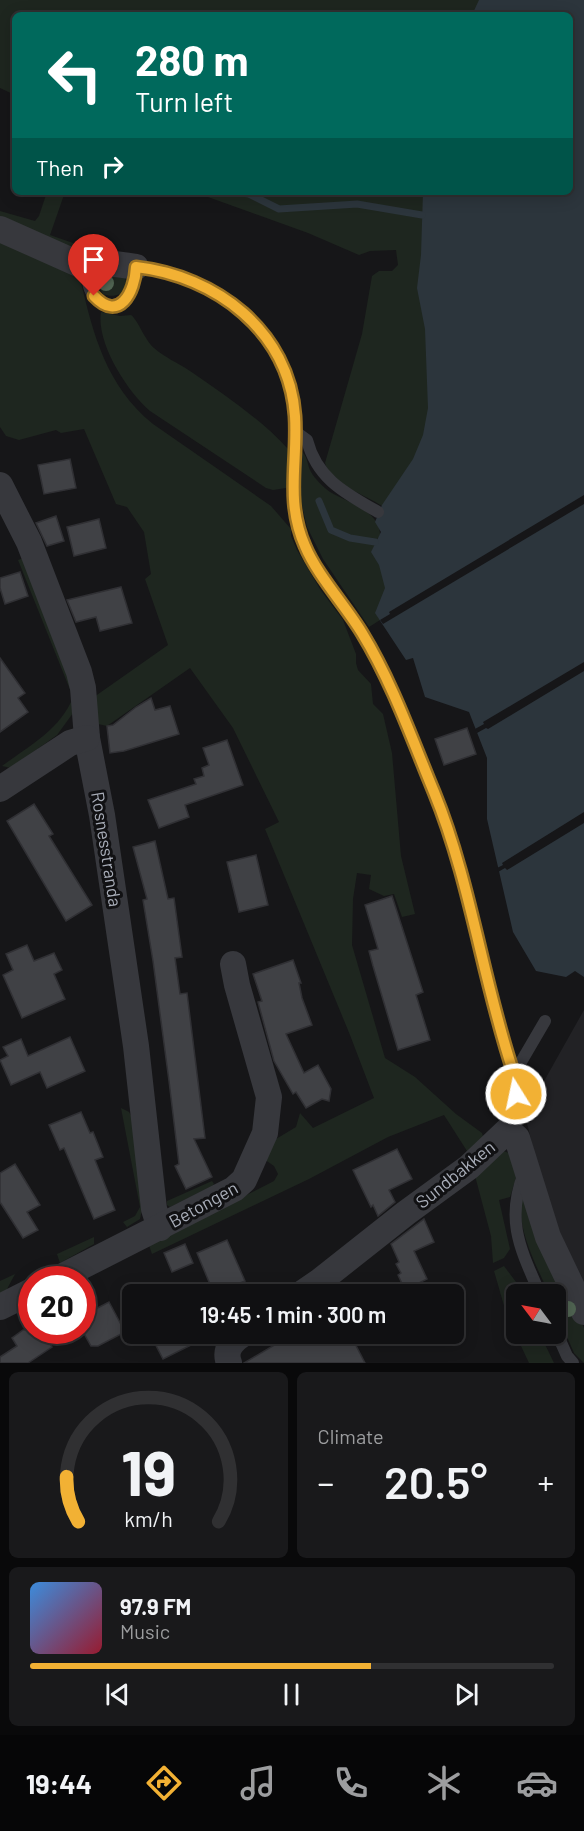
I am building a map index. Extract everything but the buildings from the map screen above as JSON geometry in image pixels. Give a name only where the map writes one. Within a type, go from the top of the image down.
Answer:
[{"type":"street","points":[[0,230],[90,268],[105,263],[136,267]]},
{"type":"street","name":"Rosnesstranda","points":[[0,485],[29,542],[83,688],[87,738],[106,838],[136,1046],[154,1209],[160,1228]]},
{"type":"street","points":[[0,789],[70,743],[87,738]]},
{"type":"street","name":"Betongen","points":[[83,1266],[234,1189],[244,1180],[265,1133],[268,1097],[233,964]]},
{"type":"street","name":"Sundbakken","points":[[314,1284],[469,1167],[508,1130],[517,1138],[548,1237],[584,1312]]},
{"type":"street","points":[[0,1307],[18,1298]]},
{"type":"street","points":[[229,1363],[227,1351],[231,1344]]},
{"type":"lane","points":[[90,268],[87,277],[91,291],[98,300],[112,305],[125,302],[130,296],[134,287],[136,267],[153,269],[205,286],[245,313],[259,328],[281,364],[292,394],[296,432],[292,488],[294,507],[305,546],[363,634],[435,794],[452,844],[514,1074],[516,1094],[508,1130]]},
{"type":"lane","points":[[296,432],[307,440],[321,472],[329,481],[378,512]]},
{"type":"lane","points":[[514,1074],[545,1021]]},
{"type":"lane","points":[[526,1168],[517,1190],[514,1217],[518,1238],[536,1284]]},
{"type":"lane","points":[[562,1344],[573,1363]]},
{"type":"shaded area","points":[[0,0],[584,0],[584,258],[490,289],[393,516],[382,506],[341,483],[328,470],[325,463],[362,334],[372,276],[379,271],[392,271],[398,265],[396,250],[370,251],[359,255],[308,233],[202,195],[573,195],[573,12],[12,12],[12,94],[0,88]]},
{"type":"shaded area","points":[[479,0],[584,0],[584,977],[575,971],[566,977],[536,971],[513,932],[487,819],[487,758],[469,712],[425,697],[413,658],[406,660],[375,613],[385,588],[379,565],[371,552],[381,532],[375,522],[382,505],[413,459],[423,435],[428,408],[425,329],[417,288],[421,255],[423,195],[573,195],[573,12],[473,12]]},
{"type":"shaded area","points":[[46,195],[64,195],[50,235],[96,251],[96,256],[84,254],[0,224],[0,211],[35,221]]},
{"type":"shaded area","points":[[0,235],[80,278],[96,339],[113,376],[124,393],[153,424],[271,506],[291,529],[291,536],[297,550],[320,589],[343,620],[356,654],[358,670],[371,684],[373,704],[383,714],[392,753],[401,856],[415,914],[402,917],[394,894],[384,896],[369,889],[371,875],[357,873],[353,899],[352,945],[385,1058],[415,1077],[456,1114],[482,1133],[484,1140],[475,1151],[467,1151],[444,1115],[388,1137],[309,1179],[152,1254],[149,1245],[274,1181],[278,1174],[274,1166],[261,1157],[276,1139],[296,1127],[300,1113],[313,1128],[374,1098],[265,829],[279,822],[233,728],[190,668],[107,726],[98,724],[94,697],[168,645],[145,579],[151,574],[144,532],[127,507],[116,504],[84,429],[61,433],[56,430],[19,440],[6,436],[0,427]]},
{"type":"shaded area","points":[[99,274],[123,274],[126,280],[125,289],[119,295],[103,294],[96,283]]},
{"type":"shaded area","points":[[101,312],[120,316],[131,315],[154,348],[254,417],[277,438],[288,449],[286,488],[273,490],[266,488],[150,411],[123,379],[108,352],[103,338]]},
{"type":"shaded area","points":[[301,451],[305,455],[311,472],[322,485],[369,514],[379,527],[380,535],[375,542],[393,585],[377,609],[376,613],[380,620],[369,627],[323,559],[307,527],[301,502]]},
{"type":"shaded area","points":[[26,557],[74,688],[73,713],[57,735],[11,768],[2,766],[52,728],[68,708],[73,697],[18,560]]},
{"type":"shaded area","points":[[584,1010],[584,1291],[545,1197],[525,1115]]},
{"type":"shaded area","points":[[121,1108],[129,1112],[135,1123],[142,1209],[140,1219],[127,1227],[123,1222],[135,1216],[140,1207]]},
{"type":"shaded area","points":[[500,1150],[512,1154],[517,1175],[510,1197],[499,1200],[510,1249],[504,1258],[493,1263],[491,1236],[474,1172]]},
{"type":"shaded area","points":[[212,1181],[214,1184],[212,1186],[170,1207],[167,1205],[167,1201]]},
{"type":"shaded area","points":[[523,1185],[565,1284],[545,1284],[523,1228],[521,1199]]},
{"type":"shaded area","points":[[94,1237],[94,1244],[60,1263],[57,1254]]},
{"type":"shaded area","points":[[504,1266],[518,1284],[506,1284],[506,1313],[494,1271]]},
{"type":"shaded area","points":[[15,1274],[6,1291],[0,1294],[0,1281]]},
{"type":"shaded area","points":[[566,1286],[584,1328],[584,1363],[574,1353],[566,1334]]},
{"type":"shaded area","points":[[520,1344],[545,1344],[554,1363],[529,1363]]},
{"type":"pier","points":[[584,495],[584,504],[383,624],[380,620],[390,614],[389,612]]},
{"type":"pier","points":[[584,662],[584,671],[488,729],[477,733],[475,729],[484,724],[483,722]]},
{"type":"pier","points":[[584,812],[584,823],[507,870],[505,868],[498,872],[497,868],[503,865],[502,863]]},
{"type":"waterway","points":[[251,195],[279,209],[357,204],[422,215]]},
{"type":"waterway","points":[[319,501],[331,530],[350,538],[375,542]]},
{"type":"route","points":[[94,296],[105,304],[125,302],[134,287],[136,267],[153,269],[205,286],[245,313],[259,328],[281,364],[292,394],[295,413],[292,488],[299,528],[310,557],[363,634],[377,661],[442,812],[514,1074],[516,1094]]}]
